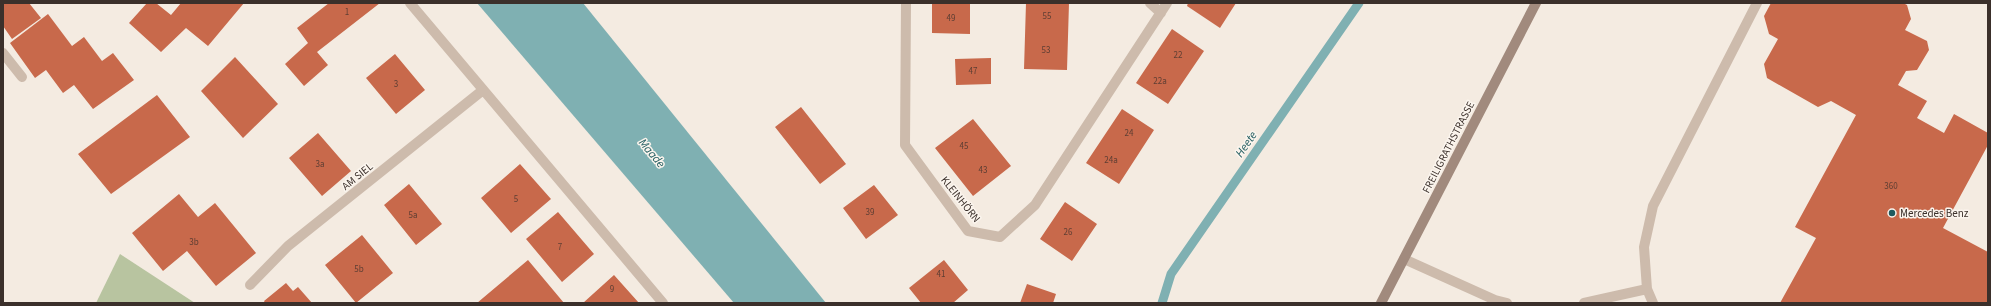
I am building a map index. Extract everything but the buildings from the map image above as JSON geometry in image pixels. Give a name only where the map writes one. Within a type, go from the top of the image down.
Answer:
[{"type":"main road","name":"FREILIGRATHSTRASSE","points":[[1381,303],[1536,3]]},
{"type":"street","points":[[410,3],[663,303]]},
{"type":"street","name":"KLEINHÖRN","points":[[906,3],[905,145],[968,231],[1000,238],[1035,205],[1167,3]]},
{"type":"street","points":[[1150,3],[1161,13]]},
{"type":"street","points":[[1653,303],[1647,289],[1644,247],[1654,206],[1757,3]]},
{"type":"street","points":[[3,53],[22,78]]},
{"type":"street","name":"AM SIEL","points":[[250,285],[288,246],[483,90]]},
{"type":"street","points":[[1404,259],[1495,300],[1507,303]]},
{"type":"street","points":[[1584,303],[1647,289]]},
{"type":"green space","points":[[120,254],[195,303],[96,303]]},
{"type":"water","name":"Maade","points":[[477,3],[583,3],[826,303],[734,303]]},
{"type":"waterway","name":"Heete","points":[[1162,303],[1171,274],[1359,3]]},
{"type":"place","name":"Mercedes Benz","points":[[1892,213]]}]
